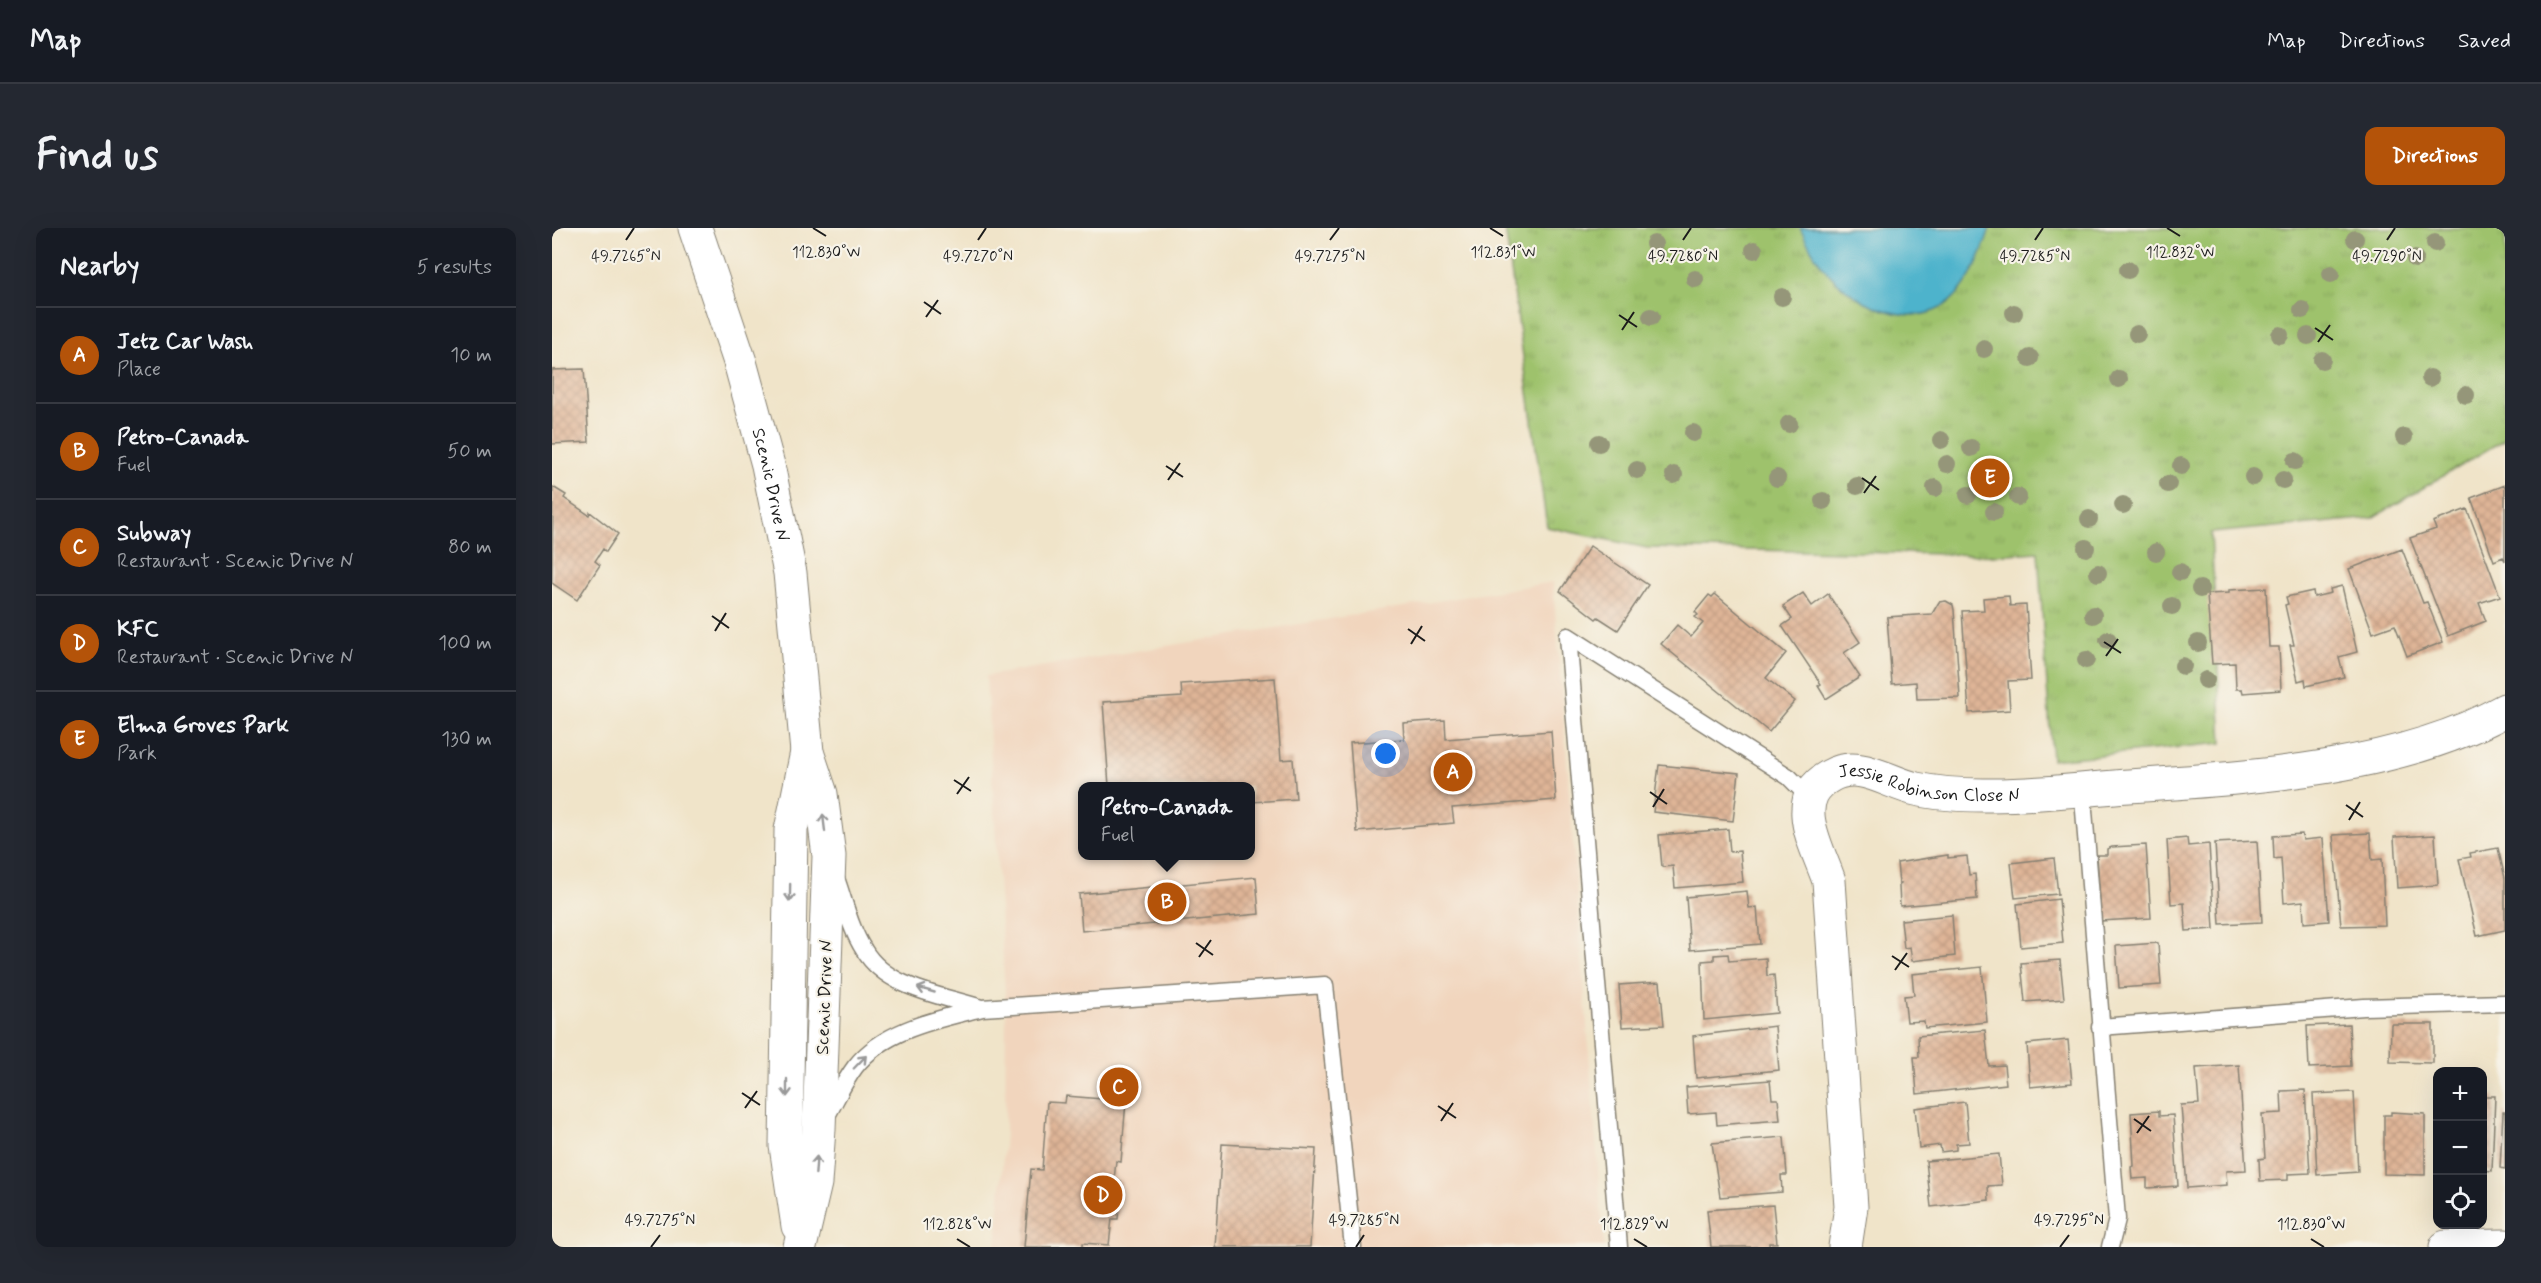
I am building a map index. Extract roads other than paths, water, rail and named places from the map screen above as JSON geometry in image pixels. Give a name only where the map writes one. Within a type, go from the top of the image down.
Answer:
[{"type":"main road","name":"Scenic Drive N","points":[[695,228],[740,362],[768,465],[790,573],[807,752],[821,794],[829,856],[815,1183],[800,1245]]},
{"type":"main road","name":"Jessie Robinson Close N","points":[[1809,797],[1828,777],[1849,770],[1876,774],[1917,789],[1950,794],[1987,795],[2270,775],[2364,759],[2457,734],[2505,710]]},
{"type":"main road","name":"Scenic Drive N","points":[[800,1245],[786,1146],[787,1065],[791,830],[807,752]]},
{"type":"main road","points":[[1809,797],[1806,808],[1808,823],[1830,881],[1851,1207],[1845,1247]]},
{"type":"main road","points":[[2446,1247],[2505,1246]]},
{"type":"lane","points":[[1619,1247],[1568,636],[1789,777],[1809,797]]},
{"type":"lane","points":[[2064,791],[2083,798],[2117,1219],[2110,1247]]},
{"type":"lane","points":[[829,856],[853,926],[871,960],[901,982],[982,1008]]},
{"type":"lane","points":[[819,1129],[847,1078],[868,1053],[889,1039],[933,1020],[982,1008],[1324,985],[1353,1247]]},
{"type":"lane","points":[[2100,1027],[2364,1006],[2505,1004]]},
{"type":"water","points":[[1800,228],[1990,228],[1983,250],[1964,287],[1936,310],[1919,315],[1898,314],[1874,306],[1861,300],[1839,284],[1813,253]]},
{"type":"place","name":"Elma Groves Park","points":[[1990,478]]},
{"type":"place","name":"Jetz Car Wash","points":[[1453,772]]},
{"type":"place","name":"Petro-Canada","points":[[1167,902]]},
{"type":"place","name":"Subway","points":[[1119,1087]]},
{"type":"place","name":"KFC","points":[[1103,1195]]}]
